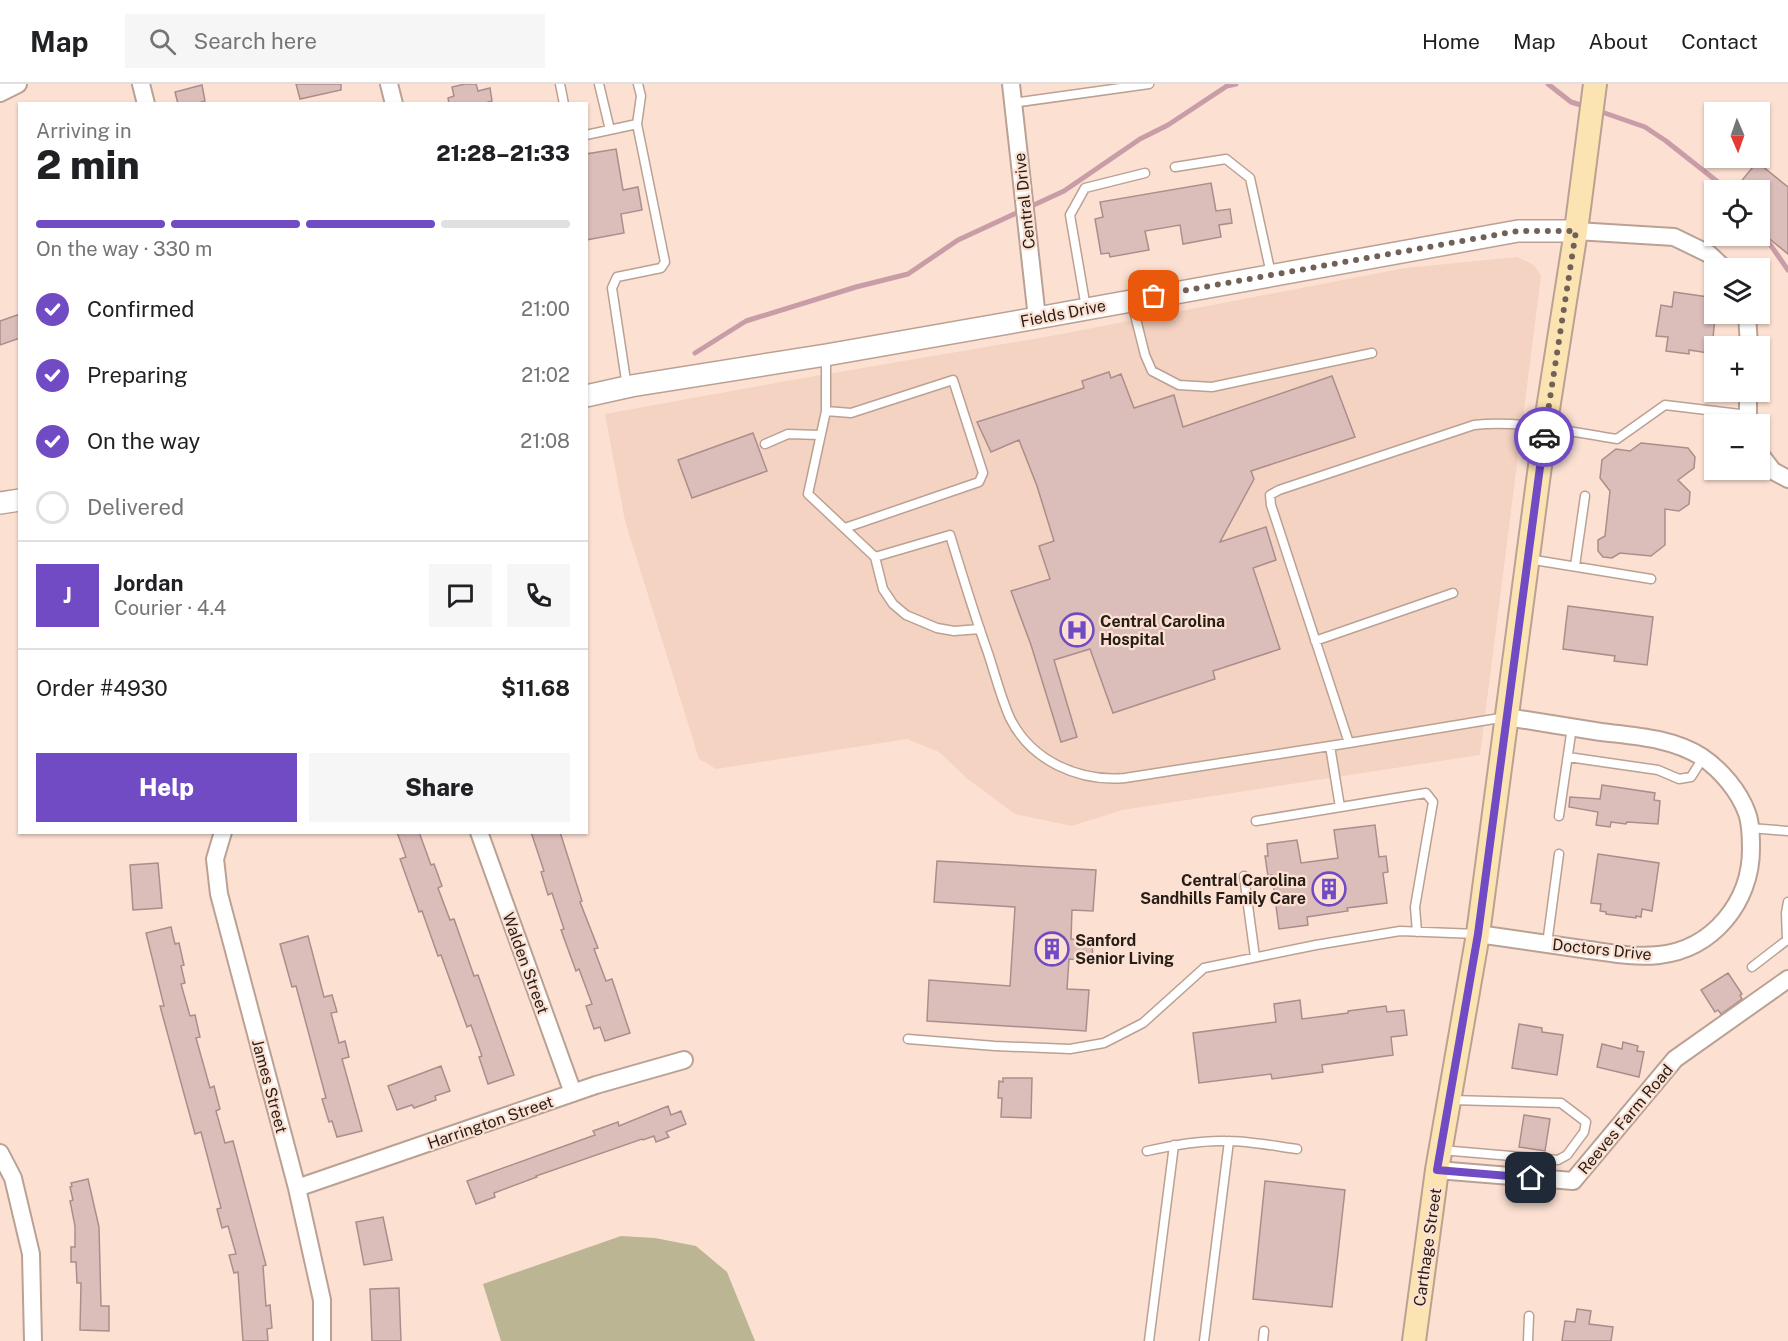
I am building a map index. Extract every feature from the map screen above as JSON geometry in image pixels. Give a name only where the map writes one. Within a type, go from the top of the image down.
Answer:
[{"type":"main road","name":"Carthage Street","points":[[1414,1341],[1439,1160],[1478,934],[1545,428],[1576,231],[1595,84]]},
{"type":"street","points":[[0,93],[18,84]]},
{"type":"street","points":[[141,84],[146,102]]},
{"type":"street","points":[[389,84],[394,102]]},
{"type":"street","name":"Central Drive","points":[[1011,84],[1037,318]]},
{"type":"street","name":"Fields Drive","points":[[588,396],[1037,318],[1518,231],[1576,231]]},
{"type":"street","points":[[1576,231],[1674,237],[1713,258]]},
{"type":"street","points":[[1770,467],[1788,479]]},
{"type":"street","points":[[0,503],[18,500]]},
{"type":"street","name":"Doctors Drive","points":[[1478,934],[1618,954],[1658,955],[1682,949],[1703,940],[1721,926],[1738,903],[1748,878],[1751,855],[1748,813],[1725,777],[1702,758],[1680,746],[1654,739],[1507,717]]},
{"type":"street","name":"James Street","points":[[222,834],[216,859],[219,894],[297,1188],[322,1300],[322,1341]]},
{"type":"street","name":"Walden Street","points":[[480,834],[573,1093]]},
{"type":"street","name":"Reeves Farm Road","points":[[1439,1160],[1573,1181],[1675,1059],[1788,980]]},
{"type":"street","name":"Harrington Street","points":[[297,1188],[596,1085],[684,1060]]},
{"type":"street","points":[[0,1153],[13,1178],[31,1254],[33,1341]]},
{"type":"lane","points":[[560,84],[564,102]]},
{"type":"lane","points":[[599,84],[610,130]]},
{"type":"lane","points":[[627,387],[612,288],[617,277],[661,268],[665,262],[637,124],[641,96],[638,84]]},
{"type":"lane","points":[[1013,103],[1149,84]]},
{"type":"lane","points":[[588,135],[637,124]]},
{"type":"lane","points":[[1175,167],[1226,159],[1250,178],[1271,274]]},
{"type":"lane","points":[[1086,308],[1070,215],[1085,188],[1145,174]]},
{"type":"lane","points":[[1131,300],[1145,355],[1152,371],[1179,385],[1212,387],[1372,352]]},
{"type":"lane","points":[[826,355],[826,411],[808,494],[875,557],[883,590],[892,604],[906,615],[937,628],[954,631],[980,629]]},
{"type":"lane","points":[[826,411],[851,413],[953,381],[983,473],[979,482],[845,528]]},
{"type":"lane","points":[[1349,743],[1270,505],[1270,495],[1279,489],[1474,425],[1496,423],[1545,428],[1617,440],[1665,405],[1715,414]]},
{"type":"lane","points":[[765,444],[788,434],[820,435]]},
{"type":"lane","points":[[1575,566],[1586,496]]},
{"type":"lane","points":[[875,557],[950,535],[1010,718],[1019,732],[1044,757],[1074,773],[1099,778],[1125,778],[1507,717]]},
{"type":"lane","points":[[1528,559],[1651,579]]},
{"type":"lane","points":[[1315,641],[1453,593]]},
{"type":"lane","points":[[1559,816],[1572,727]]},
{"type":"lane","points":[[1330,746],[1340,807]]},
{"type":"lane","points":[[1568,757],[1658,770],[1679,779],[1691,777],[1702,758]]},
{"type":"lane","points":[[1256,821],[1426,794],[1433,802],[1415,907],[1417,932]]},
{"type":"lane","points":[[1750,828],[1788,831]]},
{"type":"lane","points":[[1547,944],[1558,854]]},
{"type":"lane","points":[[1244,876],[1255,957]]},
{"type":"lane","points":[[1752,967],[1787,940],[1788,902]]},
{"type":"lane","points":[[908,1039],[1070,1049],[1104,1043],[1143,1023],[1204,968],[1400,932],[1478,934]]},
{"type":"lane","points":[[1439,1160],[1558,1160],[1568,1155],[1584,1132],[1586,1122],[1562,1103],[1449,1100]]},
{"type":"lane","points":[[1147,1151],[1203,1141],[1229,1141],[1297,1149]]},
{"type":"lane","points":[[1204,1341],[1229,1141]]},
{"type":"lane","points":[[1149,1341],[1174,1145]]},
{"type":"lane","points":[[1528,1341],[1529,1316]]},
{"type":"lane","points":[[1263,1341],[1264,1331]]},
{"type":"shaded area","name":"Central Carolina Hospital","points":[[1517,257],[1534,265],[1541,276],[1480,755],[1122,810],[1072,826],[1015,814],[969,780],[939,752],[907,739],[716,769],[699,759],[625,521],[605,414],[1051,336],[1405,268]]},
{"type":"shaded area","points":[[621,1236],[655,1238],[696,1246],[727,1272],[755,1341],[501,1341],[483,1284]]},
{"type":"building","points":[[296,84],[341,84],[341,90],[300,99]]},
{"type":"building","points":[[476,84],[478,91],[490,88],[492,101],[449,102],[448,98],[454,96],[452,87]]},
{"type":"building","points":[[202,85],[205,101],[178,102],[175,92]]},
{"type":"building","points":[[616,149],[623,190],[638,187],[642,210],[621,214],[624,233],[588,240],[588,154]]},
{"type":"building","points":[[1752,168],[1764,168],[1788,187],[1788,254],[1770,239],[1770,180],[1742,180]]},
{"type":"building","points":[[1211,183],[1216,211],[1230,209],[1232,223],[1219,225],[1221,237],[1183,244],[1180,225],[1145,231],[1149,250],[1110,257],[1109,253],[1101,254],[1095,219],[1103,217],[1100,202]]},
{"type":"building","points":[[1674,292],[1704,296],[1704,324],[1714,324],[1713,336],[1704,336],[1704,352],[1689,350],[1689,354],[1666,351],[1668,337],[1656,336],[1661,305],[1672,307]]},
{"type":"building","points":[[18,315],[18,339],[0,345],[0,321]]},
{"type":"building","points":[[1109,372],[1111,378],[1121,374],[1134,408],[1174,395],[1183,427],[1332,376],[1355,437],[1251,471],[1254,479],[1220,542],[1266,527],[1276,560],[1253,568],[1280,649],[1213,671],[1215,679],[1113,713],[1090,649],[1054,660],[1077,737],[1061,742],[1031,645],[1011,591],[1050,579],[1039,546],[1054,541],[1037,486],[1019,440],[991,452],[977,422],[1084,388],[1082,381]]},
{"type":"building","points":[[753,433],[767,471],[692,498],[678,460]]},
{"type":"building","points":[[1641,443],[1688,448],[1695,457],[1694,468],[1678,480],[1690,492],[1689,504],[1679,511],[1665,509],[1665,545],[1651,556],[1620,553],[1612,558],[1603,557],[1598,551],[1598,540],[1605,536],[1610,491],[1600,478],[1602,460],[1616,449],[1630,451]]},
{"type":"building","points":[[1568,606],[1653,617],[1647,665],[1614,661],[1615,656],[1563,649]]},
{"type":"building","points":[[1602,785],[1655,793],[1654,800],[1660,801],[1658,824],[1611,822],[1610,827],[1596,825],[1598,812],[1569,807],[1570,797],[1600,799]]},
{"type":"building","name":"Central Carolina Sandhills Family Care","points":[[1375,825],[1379,857],[1386,856],[1388,872],[1383,873],[1387,903],[1347,908],[1348,911],[1307,917],[1308,925],[1279,929],[1272,875],[1268,876],[1265,856],[1268,856],[1267,844],[1297,840],[1301,863],[1338,858],[1334,830]]},
{"type":"building","points":[[398,834],[420,834],[431,865],[434,864],[442,886],[438,888],[450,920],[454,919],[474,976],[478,975],[514,1075],[488,1084],[479,1057],[482,1056],[471,1025],[467,1027],[441,955],[438,956],[422,911],[419,912],[400,859],[406,857]]},
{"type":"building","points":[[532,834],[561,834],[582,901],[580,902],[598,948],[594,949],[606,981],[612,979],[630,1033],[605,1041],[600,1027],[594,1029],[586,1006],[592,1004],[579,969],[576,971],[561,930],[564,929],[552,893],[548,895],[541,872],[544,871]]},
{"type":"building","points":[[1598,854],[1659,863],[1652,911],[1642,909],[1641,917],[1636,916],[1636,918],[1606,914],[1600,911],[1601,904],[1591,903]]},
{"type":"building","name":"Sanford Senior Living","points":[[937,861],[1096,870],[1093,911],[1072,910],[1071,939],[1093,940],[1092,961],[1069,959],[1067,989],[1089,990],[1086,1031],[927,1021],[929,980],[1010,986],[1015,907],[934,902]]},
{"type":"building","points":[[158,863],[162,908],[133,910],[130,865]]},
{"type":"building","points":[[171,927],[175,944],[179,943],[184,965],[181,966],[185,983],[181,984],[190,1016],[195,1015],[200,1037],[196,1038],[210,1088],[214,1086],[220,1109],[216,1111],[225,1143],[233,1141],[266,1265],[263,1266],[266,1306],[270,1305],[272,1328],[267,1329],[268,1341],[243,1341],[238,1272],[234,1273],[229,1255],[236,1254],[228,1226],[222,1228],[217,1209],[221,1208],[201,1132],[195,1134],[160,1006],[164,1006],[146,933]]},
{"type":"building","points":[[308,936],[324,997],[332,995],[337,1012],[331,1013],[339,1043],[345,1041],[349,1057],[342,1059],[362,1131],[337,1137],[332,1121],[329,1122],[322,1099],[326,1098],[296,986],[292,987],[280,944]]},
{"type":"building","points":[[1728,973],[1742,994],[1740,995],[1742,999],[1721,1014],[1718,1010],[1715,1012],[1701,990]]},
{"type":"building","points":[[1300,1000],[1302,1019],[1386,1006],[1387,1012],[1404,1010],[1407,1035],[1391,1037],[1393,1055],[1322,1065],[1323,1072],[1272,1079],[1271,1074],[1199,1083],[1193,1033],[1276,1022],[1274,1004]]},
{"type":"building","points":[[1519,1024],[1542,1028],[1542,1032],[1563,1035],[1557,1075],[1512,1068]]},
{"type":"building","points":[[1623,1042],[1638,1046],[1637,1051],[1644,1052],[1639,1077],[1597,1067],[1602,1044],[1622,1049]]},
{"type":"building","points":[[441,1066],[450,1091],[435,1096],[436,1100],[414,1108],[412,1105],[397,1110],[388,1086]]},
{"type":"building","points":[[1003,1078],[1032,1078],[1031,1118],[1001,1117],[1002,1098],[998,1098],[999,1081],[1003,1082]]},
{"type":"building","points":[[668,1106],[671,1115],[681,1111],[686,1124],[666,1132],[669,1137],[656,1142],[654,1136],[642,1139],[536,1176],[494,1193],[495,1197],[476,1204],[467,1181],[595,1135],[593,1131],[618,1122],[619,1126]]},
{"type":"building","points":[[1524,1115],[1550,1119],[1545,1151],[1519,1147]]},
{"type":"building","points":[[88,1179],[99,1227],[101,1306],[109,1306],[109,1331],[80,1330],[81,1283],[77,1283],[76,1262],[71,1262],[71,1247],[75,1247],[75,1226],[70,1187],[71,1183]]},
{"type":"building","points":[[1265,1181],[1345,1190],[1332,1307],[1253,1299]]},
{"type":"building","points":[[383,1217],[392,1260],[364,1265],[356,1222]]},
{"type":"building","points":[[399,1288],[401,1341],[372,1341],[370,1289]]},
{"type":"building","points":[[1577,1309],[1591,1311],[1589,1324],[1613,1327],[1611,1341],[1562,1341],[1565,1321],[1575,1322]]},
{"type":"waterway","points":[[695,353],[746,321],[856,287],[908,274],[958,240],[1064,191],[1140,139],[1168,125],[1227,86],[1236,84]]},
{"type":"waterway","points":[[1548,84],[1571,102],[1587,107]]},
{"type":"waterway","points":[[1596,110],[1645,127],[1715,180]]},
{"type":"waterway","points":[[1770,244],[1788,270]]},
{"type":"way so far","points":[[1154,296],[1518,231],[1576,231],[1544,437]]},
{"type":"place","name":"Central Carolina Hospital","points":[[1077,630]]},
{"type":"place","name":"Central Carolina Sandhills Family Care","points":[[1329,889]]},
{"type":"place","name":"Sanford Senior Living","points":[[1052,949]]},
{"type":"route","points":[[1531,1178],[1437,1170],[1478,934],[1544,437]]}]
